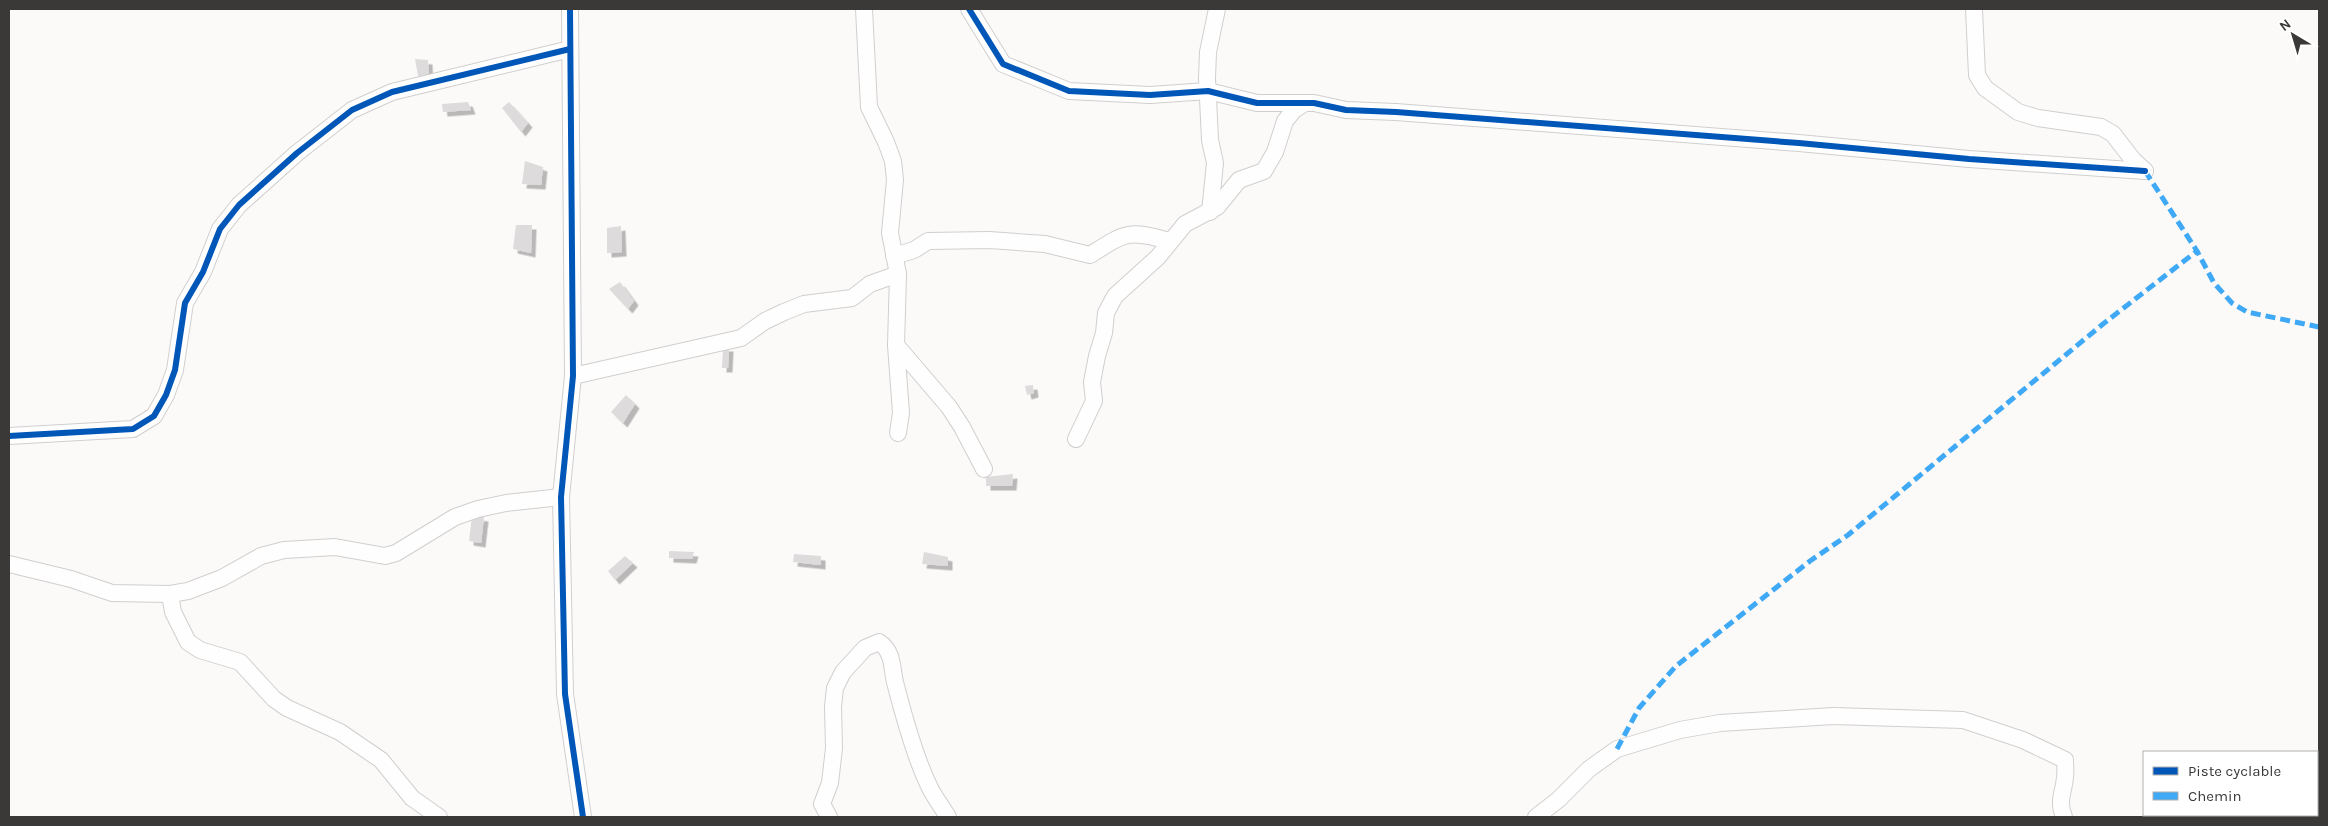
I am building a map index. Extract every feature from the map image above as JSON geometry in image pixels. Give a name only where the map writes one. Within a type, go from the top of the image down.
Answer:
[{"type":"street","points":[[570,9],[573,376],[561,497],[565,694],[583,817]]},
{"type":"street","points":[[864,9],[869,107],[888,148],[895,180],[890,233],[898,274],[896,345],[901,413],[898,433]]},
{"type":"street","points":[[969,9],[1003,64],[1068,91],[1150,96],[1208,91],[1257,103],[1305,103],[1346,110],[1396,112],[1799,143],[1969,159],[2144,171],[2112,134],[2102,127],[2038,118],[2018,112],[1985,88],[1977,74],[1974,9]]},
{"type":"street","points":[[1210,212],[1215,162],[1210,140],[1208,52],[1217,9]]},
{"type":"street","points":[[9,436],[133,429],[154,416],[166,395],[174,370],[185,303],[203,272],[220,229],[239,205],[297,153],[352,110],[392,92],[570,49]]},
{"type":"street","points":[[1076,439],[1094,401],[1092,382],[1106,312],[1115,296],[1158,257],[1169,241],[1185,224],[1210,212],[1223,201],[1239,180],[1264,171],[1275,152],[1284,121],[1294,110],[1305,103]]},
{"type":"street","points":[[894,256],[914,250],[928,241],[989,240],[1045,244],[1090,255],[1114,238],[1127,234],[1143,233],[1169,241]]},
{"type":"street","points":[[573,376],[741,338],[765,321],[784,312],[804,304],[852,298],[870,284],[898,274]]},
{"type":"street","points":[[896,345],[949,407],[984,469]]},
{"type":"street","points":[[9,564],[71,578],[112,593],[170,594],[188,591],[222,578],[261,556],[284,550],[335,547],[385,556],[396,553],[438,526],[470,512],[506,502],[561,497]]},
{"type":"street","points":[[170,594],[173,612],[188,642],[200,650],[240,662],[274,699],[287,708],[340,732],[381,760],[412,798],[439,817]]},
{"type":"street","points":[[823,813],[830,783],[834,748],[833,707],[835,688],[844,672],[866,648],[878,642],[884,645],[893,662],[895,684],[918,760],[930,789],[948,817]]},
{"type":"street","points":[[1536,817],[1558,800],[1589,769],[1618,749],[1646,739],[1720,723],[1866,715],[1963,720],[2023,740],[2064,760],[2065,778],[2060,800],[2064,817]]},
{"type":"building","points":[[415,59],[428,60],[429,82],[419,81]]},
{"type":"building","points":[[468,102],[471,110],[443,112],[442,104]]},
{"type":"building","points":[[509,102],[528,123],[521,132],[502,108]]},
{"type":"building","points":[[525,161],[543,167],[541,185],[522,184]]},
{"type":"building","points":[[516,225],[532,225],[531,253],[513,249]]},
{"type":"building","points":[[621,226],[622,252],[607,253],[607,228]]},
{"type":"building","points":[[620,282],[634,301],[628,309],[609,289]]},
{"type":"building","points":[[723,347],[729,347],[728,368],[722,368]]},
{"type":"building","points":[[1033,385],[1034,393],[1027,395],[1025,386]]},
{"type":"building","points":[[626,395],[635,404],[623,423],[611,412]]},
{"type":"building","points":[[1013,474],[1012,486],[986,486],[986,477]]},
{"type":"building","points":[[472,516],[484,517],[481,543],[469,541]]},
{"type":"building","points":[[669,551],[694,552],[692,559],[669,558]]},
{"type":"building","points":[[924,552],[948,557],[948,566],[922,564]]},
{"type":"building","points":[[794,554],[821,556],[821,565],[793,562]]},
{"type":"building","points":[[625,556],[633,563],[615,580],[608,571]]},
{"type":"marked path","points":[[2145,171],[2197,251],[2214,283],[2232,303],[2247,312],[2319,327]]},
{"type":"marked path","points":[[1617,749],[1639,708],[1676,666],[1810,561],[1848,535],[2103,324],[2197,251]]},
{"type":"cycle path","points":[[570,9],[573,376],[561,497],[565,694],[583,817]]},
{"type":"cycle path","points":[[969,9],[1003,64],[1069,91],[1150,95],[1208,91],[1257,103],[1314,103],[1346,110],[1396,112],[1799,143],[1969,159],[2145,171]]},
{"type":"cycle path","points":[[9,436],[133,429],[154,416],[166,395],[175,370],[185,303],[203,272],[220,229],[239,205],[297,153],[352,110],[392,92],[570,49]]}]
